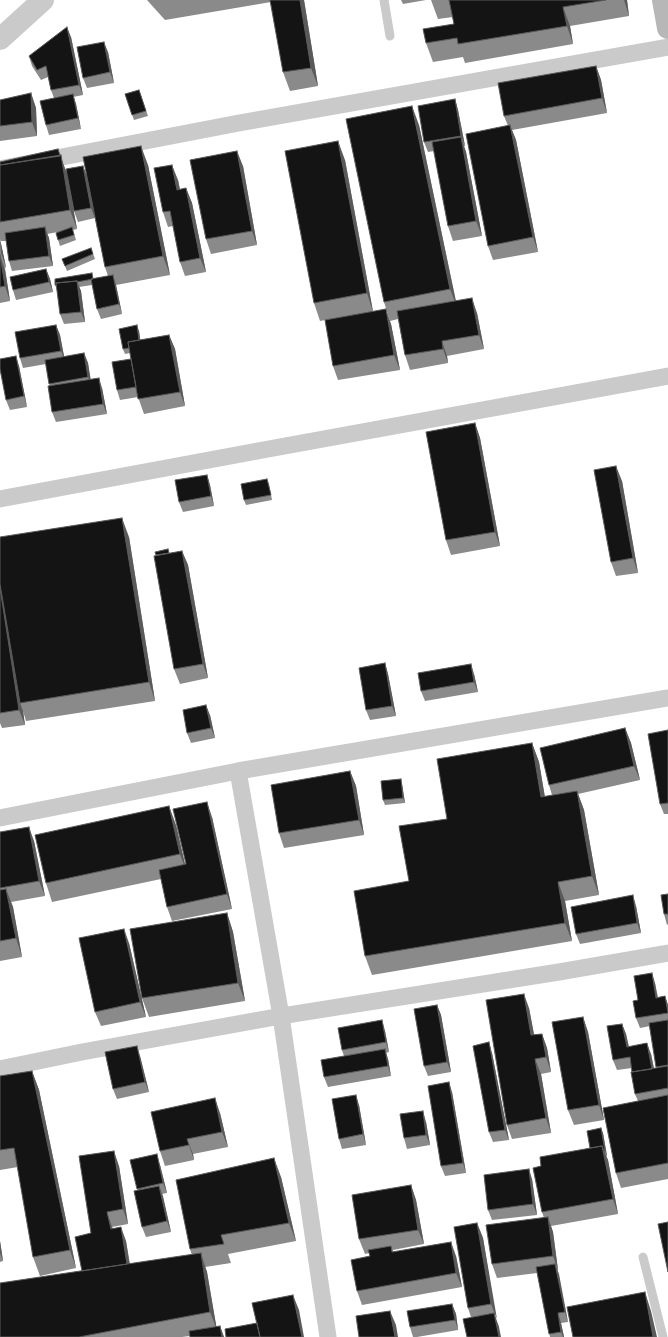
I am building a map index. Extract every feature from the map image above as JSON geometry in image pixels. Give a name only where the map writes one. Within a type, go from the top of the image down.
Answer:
[{"type":"main road","points":[[663,0],[668,28]]},
{"type":"street","points":[[0,38],[43,0]]},
{"type":"street","points":[[0,169],[239,123],[668,47]]},
{"type":"street","points":[[0,499],[668,376]]},
{"type":"street","points":[[0,818],[238,771],[668,698]]},
{"type":"street","points":[[238,771],[281,1016],[328,1337]]},
{"type":"street","points":[[0,1069],[82,1052],[281,1016],[559,972],[668,953]]},
{"type":"lane","points":[[384,0],[390,36]]},
{"type":"lane","points":[[643,1257],[664,1337]]},
{"type":"building","points":[[270,0],[300,0],[311,68],[283,72]]},
{"type":"building","points":[[449,0],[606,0],[563,7],[567,26],[458,44],[457,38],[426,43],[423,29],[454,24]]},
{"type":"building","points":[[67,27],[79,85],[51,90],[46,66],[37,70],[29,56]]},
{"type":"building","points":[[104,42],[110,72],[83,78],[77,47]]},
{"type":"building","points":[[596,66],[602,98],[504,116],[498,83]]},
{"type":"building","points":[[139,90],[146,111],[132,115],[125,94]]},
{"type":"building","points":[[31,93],[32,122],[0,126],[0,100]]},
{"type":"building","points":[[73,94],[78,118],[46,125],[40,101]]},
{"type":"building","points":[[455,99],[461,136],[424,142],[418,106]]},
{"type":"building","points":[[412,106],[450,289],[384,302],[346,119]]},
{"type":"building","points":[[510,125],[533,237],[488,246],[466,134]]},
{"type":"building","points":[[461,137],[476,221],[448,226],[432,142]]},
{"type":"building","points":[[338,141],[367,293],[314,303],[285,151]]},
{"type":"building","points":[[141,146],[163,256],[105,267],[83,157]]},
{"type":"building","points":[[58,149],[60,156],[0,165],[0,162]]},
{"type":"building","points":[[237,151],[252,231],[206,239],[190,160]]},
{"type":"building","points":[[61,155],[70,210],[0,222],[0,165]]},
{"type":"building","points":[[172,165],[177,190],[186,188],[200,258],[180,262],[170,211],[163,212],[154,168]]},
{"type":"building","points":[[83,166],[91,208],[74,211],[66,169]]},
{"type":"building","points":[[45,227],[49,256],[9,261],[5,233]]},
{"type":"building","points":[[72,227],[74,235],[58,240],[56,233]]},
{"type":"building","points":[[91,248],[93,254],[65,266],[62,259]]},
{"type":"building","points":[[0,255],[5,286],[0,287]]},
{"type":"building","points":[[46,269],[49,282],[13,290],[10,277]]},
{"type":"building","points":[[92,273],[93,279],[77,282],[56,283],[55,285],[55,279]]},
{"type":"building","points":[[113,275],[119,304],[97,309],[91,279]]},
{"type":"building","points":[[77,281],[81,312],[60,314],[56,283]]},
{"type":"building","points":[[472,298],[479,335],[442,341],[443,349],[405,355],[397,311]]},
{"type":"building","points":[[386,309],[394,355],[333,366],[325,320]]},
{"type":"building","points":[[56,325],[61,351],[20,358],[15,332]]},
{"type":"building","points":[[137,325],[139,340],[128,342],[129,348],[123,349],[119,329]]},
{"type":"building","points":[[169,335],[180,392],[138,399],[128,342]]},
{"type":"building","points":[[84,353],[88,377],[49,384],[45,360]]},
{"type":"building","points":[[16,356],[24,396],[6,400],[0,369],[0,359]]},
{"type":"building","points":[[131,359],[136,387],[117,390],[112,362]]},
{"type":"building","points":[[99,378],[103,404],[52,412],[48,386]]},
{"type":"building","points":[[475,423],[495,532],[446,540],[426,432]]},
{"type":"building","points":[[616,466],[633,558],[611,562],[594,470]]},
{"type":"building","points":[[207,475],[211,496],[179,502],[175,480]]},
{"type":"building","points":[[267,479],[271,495],[244,500],[241,484]]},
{"type":"building","points":[[122,518],[149,682],[20,703],[0,584],[0,537]]},
{"type":"building","points":[[168,549],[169,553],[156,555],[155,552]]},
{"type":"building","points":[[182,551],[203,664],[174,669],[154,556]]},
{"type":"building","points":[[0,588],[19,710],[0,713]]},
{"type":"building","points":[[385,663],[392,706],[366,710],[359,668]]},
{"type":"building","points":[[471,664],[474,682],[421,691],[418,673]]},
{"type":"building","points":[[206,705],[211,728],[187,733],[183,710]]},
{"type":"building","points":[[625,728],[634,766],[549,785],[540,748]]},
{"type":"building","points":[[668,730],[668,803],[660,804],[648,734]]},
{"type":"building","points":[[532,743],[541,797],[577,791],[592,876],[558,882],[565,923],[365,956],[354,891],[409,881],[399,826],[447,819],[437,759]]},
{"type":"building","points":[[350,771],[359,820],[279,833],[271,785]]},
{"type":"building","points":[[401,779],[403,798],[383,800],[381,781]]},
{"type":"building","points":[[207,802],[227,894],[167,907],[159,870],[186,864],[173,809]]},
{"type":"building","points":[[169,806],[180,854],[46,883],[35,835]]},
{"type":"building","points":[[29,827],[39,881],[0,888],[0,832]]},
{"type":"building","points":[[6,889],[16,938],[0,941],[0,890]]},
{"type":"building","points":[[668,894],[668,914],[664,914],[661,895]]},
{"type":"building","points":[[633,895],[637,923],[576,934],[571,907]]},
{"type":"building","points":[[227,913],[238,983],[142,998],[130,929]]},
{"type":"building","points":[[124,929],[140,1002],[95,1012],[79,938]]},
{"type":"building","points":[[652,973],[656,998],[665,996],[668,1013],[636,1018],[633,1001],[638,1000],[634,976]]},
{"type":"building","points":[[524,994],[531,1035],[542,1034],[546,1057],[535,1059],[546,1118],[507,1125],[486,1000]]},
{"type":"building","points":[[437,1005],[447,1062],[424,1066],[414,1009]]},
{"type":"building","points":[[583,1017],[599,1105],[568,1110],[552,1022]]},
{"type":"building","points":[[382,1020],[386,1042],[342,1050],[338,1028]]},
{"type":"building","points":[[668,1020],[668,1065],[656,1067],[649,1023]]},
{"type":"building","points":[[622,1024],[627,1047],[647,1043],[652,1069],[632,1072],[630,1057],[613,1060],[607,1026]]},
{"type":"building","points":[[489,1042],[505,1130],[489,1132],[473,1046]]},
{"type":"building","points":[[137,1046],[145,1082],[113,1089],[105,1052]]},
{"type":"building","points":[[385,1049],[388,1066],[324,1077],[321,1060]]},
{"type":"building","points":[[668,1066],[668,1088],[635,1094],[631,1072]]},
{"type":"building","points":[[32,1071],[70,1250],[33,1257],[14,1148],[0,1150],[0,1076]]},
{"type":"building","points":[[449,1082],[463,1163],[441,1166],[428,1086]]},
{"type":"building","points":[[356,1095],[363,1134],[339,1139],[332,1099]]},
{"type":"building","points":[[668,1095],[668,1163],[616,1173],[603,1108]]},
{"type":"building","points":[[215,1098],[222,1132],[187,1139],[189,1145],[160,1151],[151,1112]]},
{"type":"building","points":[[423,1111],[426,1135],[404,1138],[400,1114]]},
{"type":"building","points":[[601,1128],[605,1151],[602,1146],[590,1148],[587,1131]]},
{"type":"building","points":[[602,1146],[613,1199],[542,1212],[533,1168],[541,1166],[540,1157]]},
{"type":"building","points":[[114,1151],[123,1209],[107,1212],[111,1229],[121,1227],[127,1264],[82,1271],[75,1237],[91,1233],[79,1156]]},
{"type":"building","points":[[157,1154],[163,1183],[137,1189],[130,1160]]},
{"type":"building","points":[[274,1158],[289,1223],[221,1235],[224,1244],[190,1249],[176,1180]]},
{"type":"building","points":[[529,1169],[533,1204],[488,1210],[484,1175]]},
{"type":"building","points":[[411,1185],[418,1230],[359,1239],[352,1195]]},
{"type":"building","points":[[159,1186],[167,1221],[142,1227],[134,1191]]},
{"type":"building","points":[[548,1217],[553,1256],[492,1264],[486,1225]]},
{"type":"building","points":[[668,1222],[668,1272],[658,1224]]},
{"type":"building","points":[[477,1223],[491,1304],[468,1308],[454,1227]]},
{"type":"building","points":[[451,1242],[456,1273],[357,1291],[351,1260],[370,1256],[368,1250],[391,1246],[392,1252]]},
{"type":"building","points":[[201,1253],[210,1312],[79,1337],[0,1337],[0,1283]]},
{"type":"building","points":[[555,1264],[565,1312],[558,1313],[561,1332],[549,1334],[536,1267]]},
{"type":"building","points":[[645,1292],[653,1337],[573,1337],[567,1307]]},
{"type":"building","points":[[293,1295],[302,1337],[260,1337],[252,1303]]},
{"type":"building","points":[[452,1304],[455,1320],[410,1327],[407,1311]]},
{"type":"building","points":[[390,1311],[395,1337],[359,1337],[356,1316]]},
{"type":"building","points":[[494,1313],[499,1337],[467,1337],[463,1319]]},
{"type":"building","points":[[257,1323],[260,1337],[226,1337],[225,1329]]},
{"type":"building","points":[[220,1326],[222,1337],[190,1337],[189,1331]]}]
